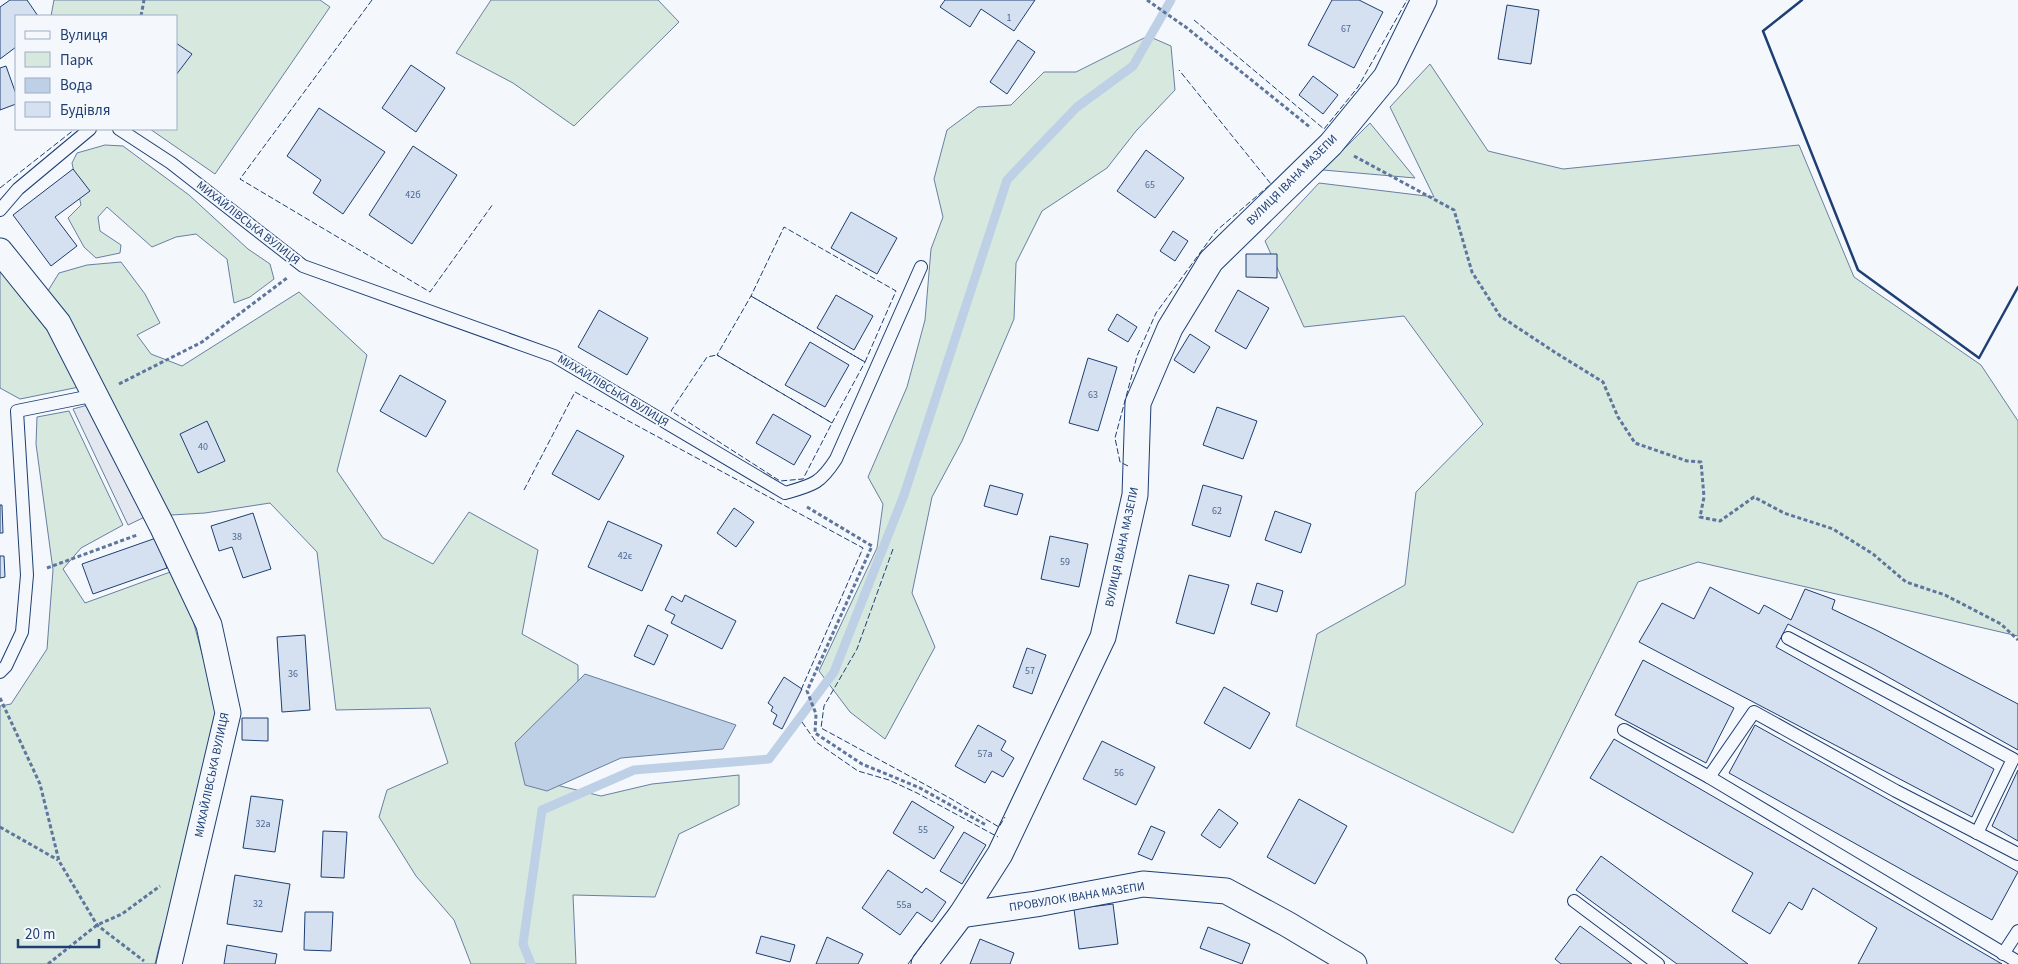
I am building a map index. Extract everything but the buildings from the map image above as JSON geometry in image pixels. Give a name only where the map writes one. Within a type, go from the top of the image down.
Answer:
[{"type":"street","name":"ВУЛИЦЯ ІВАНА МАЗЕПИ","points":[[924,964],[961,915],[1000,854],[1103,637],[1135,495],[1138,402],[1170,328],[1211,261],[1331,144],[1386,76],[1424,0]]},
{"type":"street","name":"МИХАЙЛІВСЬКА ВУЛИЦЯ","points":[[0,251],[58,324],[96,395],[210,625],[228,713],[169,964]]},
{"type":"street","name":"ПРОВУЛОК ІВАНА МАЗЕПИ","points":[[961,915],[1036,904],[1143,884],[1226,891],[1287,924],[1354,964]]},
{"type":"lane","points":[[0,210],[18,189],[89,130]]},
{"type":"lane","name":"МИХАЙЛІВСЬКА ВУЛИЦЯ","points":[[121,130],[172,163],[303,266],[554,356],[785,493]]},
{"type":"lane","points":[[785,493],[805,488],[824,477],[836,459],[920,267]]},
{"type":"lane","points":[[0,672],[6,666],[22,632],[27,575],[17,411],[96,395]]},
{"type":"lane","points":[[1788,638],[2012,759],[1977,833]]},
{"type":"lane","points":[[1709,777],[1754,712],[1896,792],[2018,854]]},
{"type":"lane","points":[[1624,730],[1709,777],[2018,962]]},
{"type":"lane","points":[[1574,902],[1658,964]]},
{"type":"lane","points":[[2003,954],[2018,931]]},
{"type":"path","points":[[141,15],[144,0]]},
{"type":"path","points":[[1148,0],[1188,28],[1331,144],[1454,210],[1472,272],[1500,316],[1603,382],[1618,417],[1635,444],[1687,461],[1701,462],[1704,497],[1700,517],[1720,521],[1754,497],[1784,513],[1833,530],[1873,554],[1906,582],[1945,595],[2001,624],[2018,640]]},
{"type":"path","points":[[96,395],[202,342],[303,266]]},
{"type":"path","points":[[785,493],[872,546],[807,691],[816,714],[815,733],[862,764],[920,788],[1008,838]]},
{"type":"path","points":[[27,575],[162,526]]},
{"type":"path","points":[[0,698],[40,784],[59,861],[97,925],[148,964]]},
{"type":"path","points":[[0,827],[59,861]]},
{"type":"path","points":[[48,964],[97,925],[122,914],[193,862]]},
{"type":"green space","points":[[54,0],[320,0],[330,7],[215,174],[151,130],[178,130],[178,15],[51,15]]},
{"type":"green space","points":[[491,0],[658,0],[679,22],[574,126],[513,83],[456,53]]},
{"type":"green space","points":[[1148,36],[1171,46],[1175,90],[1136,131],[1107,168],[1042,211],[1016,263],[1014,319],[962,441],[932,497],[912,593],[935,647],[885,739],[850,712],[819,671],[877,548],[883,504],[868,477],[907,387],[925,320],[931,249],[943,217],[934,179],[947,130],[978,107],[1011,105],[1044,72],[1076,72]]},
{"type":"green space","points":[[1430,64],[1488,151],[1563,169],[1799,145],[1854,277],[1981,365],[2018,421],[2018,636],[1698,562],[1638,582],[1513,833],[1296,726],[1317,634],[1405,585],[1416,492],[1483,424],[1404,316],[1304,327],[1265,241],[1319,183],[1434,197],[1390,107]]},
{"type":"green space","points":[[1370,123],[1415,178],[1323,170]]},
{"type":"green space","points":[[105,145],[123,146],[189,195],[248,249],[270,264],[274,279],[250,297],[234,303],[227,259],[196,234],[176,237],[152,247],[107,207],[98,217],[100,231],[121,245],[120,253],[96,258],[84,247],[68,218],[81,205],[72,163],[77,153]]},
{"type":"green space","points":[[121,262],[145,294],[160,323],[137,335],[151,354],[182,366],[299,292],[367,355],[337,471],[383,538],[433,564],[469,512],[538,550],[522,634],[578,665],[578,704],[536,780],[601,796],[652,784],[739,775],[739,805],[679,834],[655,897],[573,895],[576,964],[471,964],[454,920],[416,876],[379,817],[387,790],[448,763],[430,708],[336,710],[317,552],[270,503],[205,513],[171,515],[78,343],[46,294],[59,273],[87,265]]},
{"type":"green space","points":[[0,265],[57,331],[84,386],[20,399],[0,388]]},
{"type":"green space","points":[[69,411],[123,525],[81,548],[63,569],[85,603],[173,571],[184,587],[217,709],[181,875],[155,964],[0,964],[0,706],[11,704],[47,649],[53,570],[36,444],[37,417]]},
{"type":"shaded area","points":[[95,403],[149,515],[128,525],[73,409]]},
{"type":"water","points":[[585,674],[736,725],[723,749],[621,758],[547,791],[525,785],[515,743]]},
{"type":"waterway","points":[[531,964],[523,944],[542,810],[634,770],[769,759],[834,672],[904,495],[1007,180],[1077,107],[1133,66],[1171,0]]},
{"type":"fence","points":[[372,0],[240,179],[430,292],[493,204]]},
{"type":"fence","points":[[1194,20],[1324,129],[1358,87],[1407,0]]},
{"type":"fence","points":[[1128,466],[1120,462],[1115,438],[1137,356],[1156,313],[1216,231],[1271,184],[1179,70]]},
{"type":"fence","points":[[0,188],[74,130]]},
{"type":"fence","points":[[751,296],[865,362],[832,423],[717,355],[751,296],[784,227],[896,291],[865,362],[751,296]]},
{"type":"fence","points":[[717,355],[832,423],[803,479],[780,481],[671,411],[707,357],[717,355]]},
{"type":"fence","points":[[524,490],[575,392],[863,548],[801,690]]},
{"type":"fence","points":[[893,549],[857,649],[824,706],[821,728],[999,827],[1005,817]]},
{"type":"fence","points":[[802,722],[816,742],[858,771],[889,780],[917,793],[998,837]]},
{"type":"fence","points":[[908,964],[928,937]]},
{"type":"wall","points":[[1802,0],[1763,31],[1858,270],[1979,358],[2018,287]]}]
